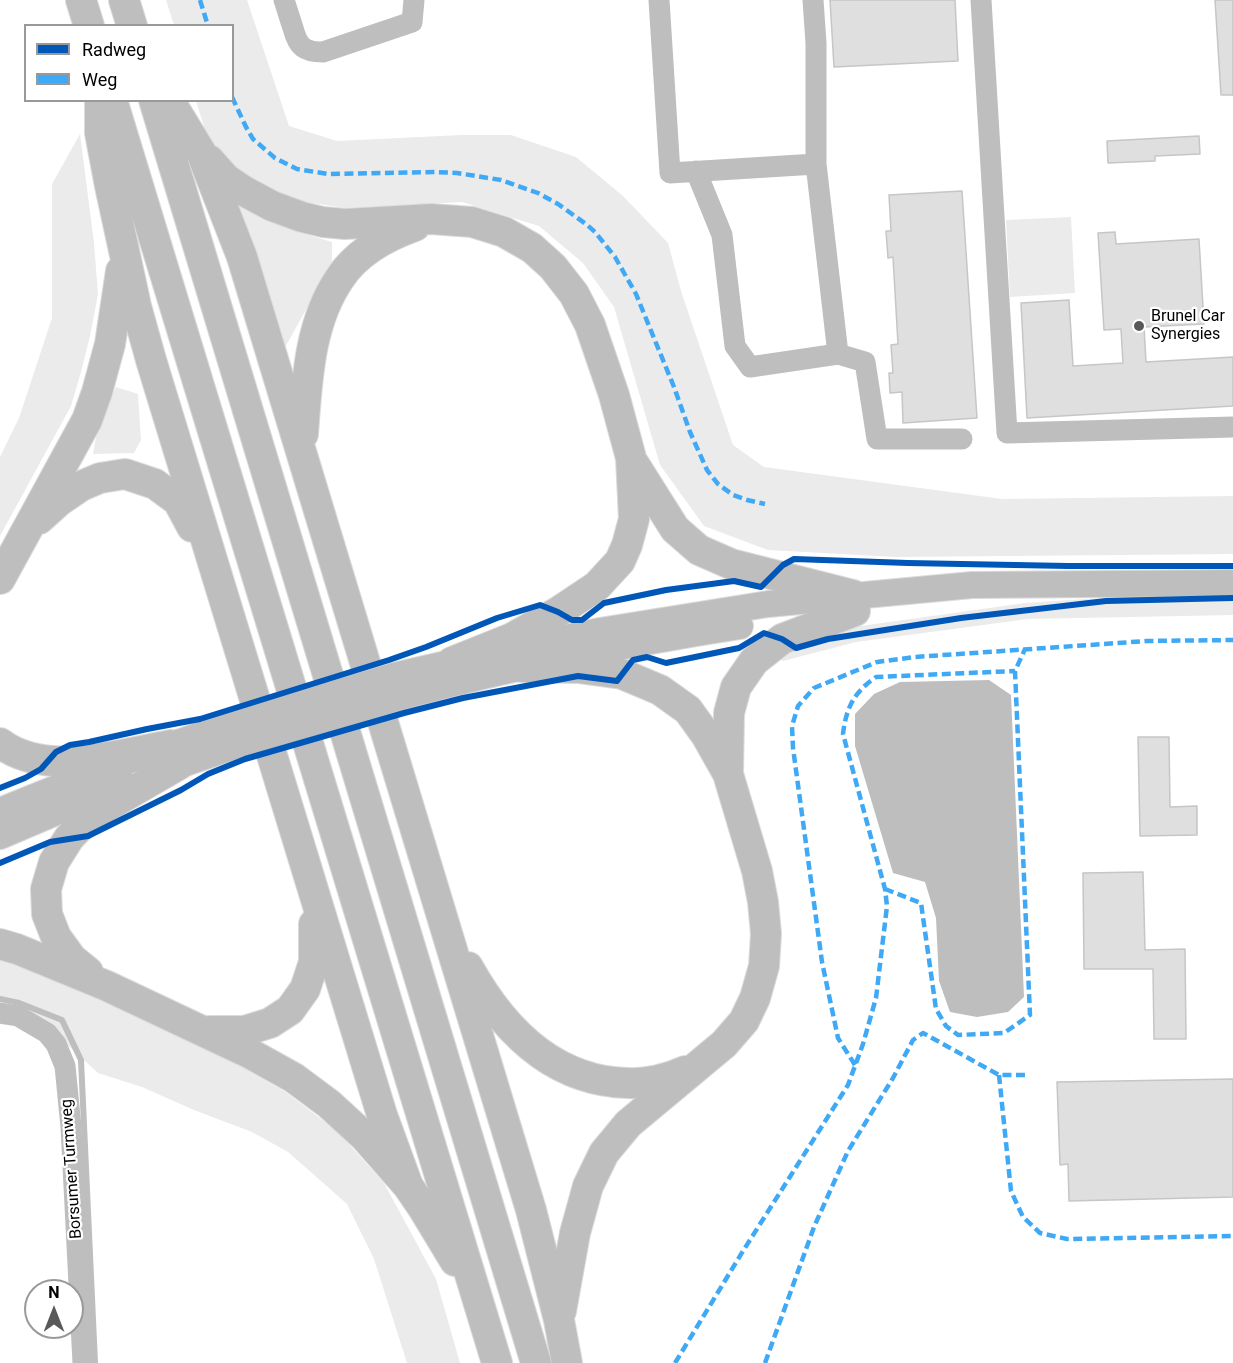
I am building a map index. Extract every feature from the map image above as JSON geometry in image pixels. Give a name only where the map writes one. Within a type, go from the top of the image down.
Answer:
[{"type":"highway","points":[[81,0],[88,24]]},
{"type":"highway","points":[[124,0],[131,24]]},
{"type":"highway","points":[[99,102],[99,133],[136,306],[151,360],[382,1115],[408,1186]]},
{"type":"highway","points":[[113,102],[497,1363]]},
{"type":"highway","points":[[155,102],[536,1363]]},
{"type":"highway","points":[[170,102],[202,154],[242,257],[531,1210],[560,1320],[567,1363]]},
{"type":"highway","points":[[202,154],[226,179],[243,191],[272,206],[302,217],[345,224],[431,219],[472,222],[504,232],[532,248],[553,267],[574,294],[590,326],[614,395],[630,458],[634,519],[627,545],[620,561],[597,586],[558,612],[512,638],[452,662]]},
{"type":"highway","points":[[301,452],[313,339],[325,305],[340,277],[374,245],[431,219]]},
{"type":"highway","points":[[0,579],[87,420],[110,344],[124,253]]},
{"type":"highway","points":[[630,458],[675,529],[699,550],[732,564],[854,603]]},
{"type":"highway","points":[[26,531],[59,501],[81,486],[100,478],[125,474],[155,484],[178,501],[215,571]]},
{"type":"highway","points":[[728,774],[729,713],[736,687],[754,661],[782,639],[854,603]]},
{"type":"highway","points":[[522,667],[578,668],[622,674],[660,690],[687,710],[706,735],[728,774],[757,871],[766,934],[764,966],[755,998],[744,1021],[724,1044],[628,1124],[604,1154],[588,1186],[575,1233],[560,1320]]},
{"type":"highway","points":[[0,743],[8,749],[47,761],[176,754]]},
{"type":"highway","points":[[107,986],[72,959],[56,937],[47,914],[46,889],[54,862],[69,838],[87,819],[176,754]]},
{"type":"highway","points":[[201,1030],[244,1031],[270,1023],[290,1010],[305,989],[314,962],[315,899]]},
{"type":"highway","points":[[443,921],[480,989],[505,1022],[523,1041],[564,1068],[588,1078],[612,1083],[635,1083],[660,1080],[681,1073],[706,1059]]},
{"type":"highway","points":[[0,944],[107,986],[201,1030],[294,1078],[329,1104],[365,1137],[408,1186],[480,1304]]},
{"type":"main road","points":[[0,811],[59,786],[176,754],[397,686],[452,662],[600,631],[768,604],[974,601],[1112,584],[1233,583]]},
{"type":"main road","points":[[397,686],[522,667],[688,634],[771,621],[854,603]]},
{"type":"main road","points":[[0,836],[68,807],[176,754]]},
{"type":"lane","points":[[284,0],[297,41],[303,48],[310,51],[323,52],[412,22],[414,0]]},
{"type":"lane","points":[[659,0],[670,173],[816,164]]},
{"type":"lane","points":[[813,0],[816,43],[816,164],[838,354]]},
{"type":"lane","points":[[981,0],[1007,433],[1233,427]]},
{"type":"lane","points":[[696,171],[722,235],[735,346],[750,367],[838,354],[865,362],[877,439],[962,439]]},
{"type":"lane","name":"Borsumer Turmweg","points":[[0,1013],[18,1016],[47,1033],[56,1044],[65,1066],[71,1126],[83,1363]]},
{"type":"shaded area","points":[[166,0],[247,0],[289,126],[337,141],[511,135],[576,157],[623,196],[668,243],[681,291],[733,445],[764,467],[1002,499],[1233,496],[1233,554],[895,557],[768,550],[704,526],[660,465],[614,307],[583,263],[539,226],[462,202],[345,208],[293,200],[250,182],[208,139],[196,102],[234,102],[234,24],[174,24]]},
{"type":"shaded area","points":[[80,134],[98,294],[90,336],[71,406],[0,536],[0,457],[19,418],[52,318],[52,184]]},
{"type":"shaded area","points":[[230,191],[298,232],[332,242],[332,263],[283,351]]},
{"type":"shaded area","points":[[1071,217],[1075,293],[1010,297],[1006,220]]},
{"type":"shaded area","points":[[116,387],[138,394],[141,440],[134,453],[93,454],[99,420]]},
{"type":"shaded area","points":[[1233,594],[1233,615],[1028,619],[856,642],[783,661],[774,655],[832,630],[1025,603],[1147,595]]},
{"type":"shaded area","points":[[989,680],[1011,695],[1024,997],[1008,1012],[977,1017],[950,1012],[939,981],[936,918],[925,882],[893,873],[855,746],[855,714],[874,694],[900,682]]},
{"type":"shaded area","points":[[0,958],[62,979],[203,1045],[287,1093],[338,1132],[384,1183],[436,1279],[460,1363],[407,1363],[374,1259],[347,1204],[288,1152],[252,1132],[142,1087],[98,1073],[19,1003],[0,1000]]},
{"type":"building","points":[[830,0],[955,0],[958,61],[834,67]]},
{"type":"building","points":[[1215,0],[1233,0],[1233,95],[1221,95]]},
{"type":"building","points":[[1199,136],[1200,154],[1155,156],[1155,161],[1108,163],[1107,141]]},
{"type":"building","points":[[962,191],[977,418],[903,423],[902,392],[890,393],[889,373],[893,373],[891,345],[898,344],[893,257],[888,258],[886,231],[891,231],[889,195]]},
{"type":"building","name":"Brunel Car Synergies","points":[[1115,232],[1116,244],[1199,239],[1204,324],[1144,327],[1146,362],[1233,357],[1233,406],[1027,418],[1021,303],[1069,300],[1073,366],[1123,363],[1121,329],[1104,330],[1098,233]]},
{"type":"building","points":[[1138,737],[1169,737],[1170,807],[1197,806],[1197,835],[1140,836]]},
{"type":"building","points":[[1143,872],[1145,950],[1185,949],[1186,1039],[1154,1039],[1153,969],[1084,969],[1083,873]]},
{"type":"building","points":[[1233,1079],[1233,1197],[1069,1201],[1068,1164],[1060,1165],[1057,1082]]},
{"type":"waterway","points":[[0,999],[19,1003],[62,1020],[81,1060],[95,1363]]},
{"type":"marked path","points":[[200,0],[207,24]]},
{"type":"marked path","points":[[234,101],[253,139],[275,158],[297,169],[328,174],[457,173],[501,180],[538,193],[586,224],[615,257],[636,294],[707,470],[718,484],[733,495],[765,504]]},
{"type":"marked path","points":[[855,1065],[838,1038],[822,962],[793,748],[792,726],[798,706],[814,688],[877,662],[915,657],[1147,641],[1233,640]]},
{"type":"marked path","points":[[885,889],[921,903],[936,1009],[946,1026],[958,1035],[1004,1033],[1030,1015],[1015,671],[1025,649]]},
{"type":"marked path","points":[[675,1363],[848,1085],[876,998],[887,906],[885,889],[843,734],[846,716],[852,701],[876,677],[1015,671]]},
{"type":"marked path","points":[[765,1363],[814,1227],[848,1151],[893,1078],[913,1040],[923,1033],[999,1075],[1029,1075]]},
{"type":"marked path","points":[[999,1075],[1011,1191],[1023,1217],[1040,1233],[1067,1239],[1233,1236]]},
{"type":"cycle path","points":[[0,788],[41,769],[56,752],[70,745],[200,719],[389,660],[497,618],[540,605],[572,620],[582,620],[604,603],[666,590],[734,581],[761,587],[783,565],[794,559],[1068,566],[1233,566]]},
{"type":"cycle path","points":[[0,863],[50,842],[88,836],[181,790],[208,774],[245,759],[463,698],[578,676],[617,681],[633,660],[647,657],[666,663],[739,648],[764,633],[782,639],[796,648],[828,639],[961,618],[1106,601],[1233,598]]},
{"type":"place","name":"Brunel Car Synergies","points":[[1139,326]]}]
